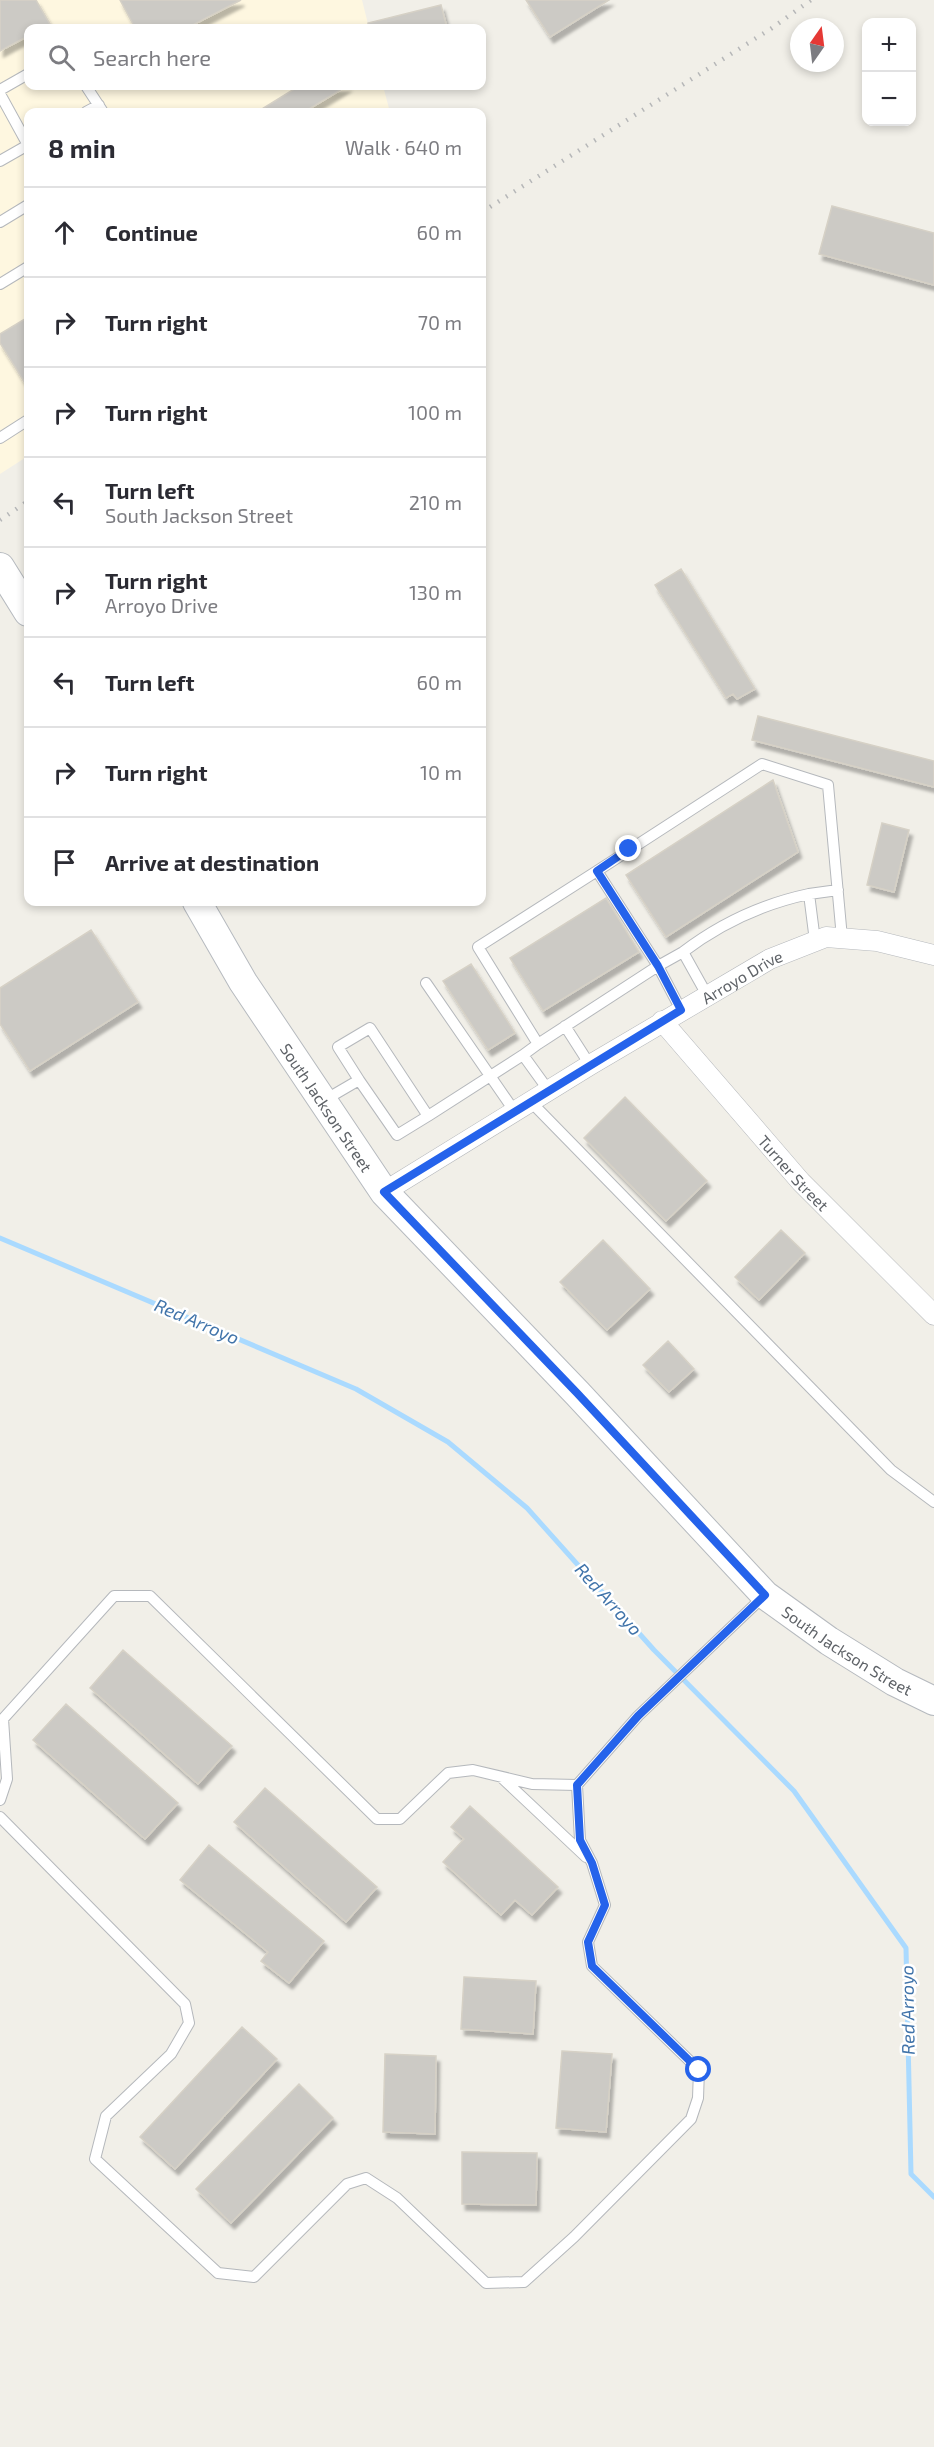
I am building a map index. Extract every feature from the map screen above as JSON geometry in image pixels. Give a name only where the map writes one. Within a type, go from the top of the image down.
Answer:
[{"type":"main road","points":[[0,567],[24,606]]},
{"type":"main road","name":"South Jackson Street","points":[[198,906],[243,982],[384,1192],[577,1393],[765,1595],[829,1641],[895,1682],[934,1701]]},
{"type":"street","name":"Arroyo Drive","points":[[384,1192],[662,1021],[770,959],[826,937],[877,941],[934,955]]},
{"type":"street","name":"Turner Street","points":[[662,1021],[801,1182],[934,1315]]},
{"type":"lane","points":[[24,77],[0,92],[24,137]]},
{"type":"lane","points":[[89,90],[100,108]]},
{"type":"lane","points":[[0,161],[24,147]]},
{"type":"lane","points":[[0,222],[24,207]]},
{"type":"lane","points":[[0,284],[24,269]]},
{"type":"lane","points":[[1,434],[24,422]]},
{"type":"lane","points":[[538,1044],[478,947],[762,764],[828,785],[842,938]]},
{"type":"lane","points":[[597,871],[658,966],[681,1010]]},
{"type":"lane","points":[[428,1116],[370,1028],[338,1047],[397,1135],[428,1116],[523,1055],[658,966],[683,952],[709,932],[741,916],[785,899],[837,890]]},
{"type":"lane","points":[[809,894],[814,941]]},
{"type":"lane","points":[[683,952],[707,995]]},
{"type":"lane","points":[[426,983],[489,1077],[523,1107],[891,1470],[934,1502]]},
{"type":"lane","points":[[565,1026],[590,1065]]},
{"type":"lane","points":[[523,1055],[549,1091]]},
{"type":"lane","points":[[323,1101],[359,1080]]},
{"type":"lane","points":[[0,1817],[185,2004],[189,2023],[171,2054],[106,2116],[95,2159],[218,2273],[254,2277],[347,2184],[366,2178],[397,2198],[486,2283],[524,2282],[574,2237],[691,2119],[698,2098],[699,2070],[592,1966],[588,1942],[605,1905],[592,1863],[580,1840],[577,1785],[638,1716],[765,1595]]},
{"type":"lane","points":[[0,1800],[7,1779],[3,1719],[114,1596],[150,1596],[376,1819],[400,1819],[448,1773],[473,1770],[532,1784],[577,1785]]},
{"type":"lane","points":[[501,1777],[592,1863]]},
{"type":"shaded area","points":[[0,0],[362,0],[368,24],[24,24],[24,90],[384,90],[389,108],[24,108],[24,459],[0,474]]},
{"type":"building","points":[[0,0],[36,0],[50,24],[24,24],[24,38],[0,51]]},
{"type":"building","points":[[120,0],[241,0],[195,24],[133,24]]},
{"type":"building","points":[[526,0],[609,0],[550,37]]},
{"type":"building","points":[[441,5],[446,24],[368,24]]},
{"type":"building","points":[[293,90],[340,90],[311,108],[263,108]]},
{"type":"building","points":[[832,206],[934,233],[934,285],[819,254]]},
{"type":"building","points":[[24,319],[24,382],[0,343],[0,334]]},
{"type":"building","points":[[681,569],[755,689],[737,699],[733,694],[726,698],[655,585]]},
{"type":"building","points":[[758,716],[934,761],[934,787],[752,740]]},
{"type":"building","points":[[773,780],[798,852],[666,937],[626,875]]},
{"type":"building","points":[[882,823],[909,830],[894,892],[867,885]]},
{"type":"building","points":[[606,898],[639,952],[543,1011],[510,958]]},
{"type":"building","points":[[91,930],[138,1002],[30,1071],[0,1024],[0,988]]},
{"type":"building","points":[[471,964],[515,1033],[488,1050],[443,981]]},
{"type":"building","points":[[625,1097],[707,1181],[666,1221],[584,1138]]},
{"type":"building","points":[[781,1230],[805,1253],[759,1300],[735,1277]]},
{"type":"building","points":[[603,1240],[650,1289],[607,1330],[560,1282]]},
{"type":"building","points":[[668,1341],[694,1369],[669,1392],[643,1365]]},
{"type":"building","points":[[123,1650],[232,1746],[198,1784],[90,1688]]},
{"type":"building","points":[[66,1704],[178,1803],[145,1839],[33,1740]]},
{"type":"building","points":[[265,1788],[377,1887],[346,1922],[234,1822]]},
{"type":"building","points":[[470,1806],[558,1887],[532,1915],[515,1900],[501,1915],[443,1862],[464,1839],[451,1827]]},
{"type":"building","points":[[209,1845],[324,1941],[289,1983],[261,1961],[268,1952],[180,1880]]},
{"type":"building","points":[[464,1977],[536,1981],[533,2034],[461,2029]]},
{"type":"building","points":[[242,2027],[277,2059],[175,2169],[140,2137]]},
{"type":"building","points":[[562,2051],[612,2054],[606,2132],[556,2128]]},
{"type":"building","points":[[385,2054],[436,2056],[435,2134],[383,2132]]},
{"type":"building","points":[[299,2084],[333,2118],[231,2223],[196,2189]]},
{"type":"building","points":[[462,2152],[537,2153],[536,2205],[462,2204]]},
{"type":"waterway","name":"Red Arroyo","points":[[0,1238],[356,1389],[448,1442],[527,1508],[654,1650],[794,1791],[906,1948],[911,2174],[934,2197]]},
{"type":"railway","points":[[486,209],[772,28],[811,0]]},
{"type":"railway","points":[[0,520],[24,504]]},
{"type":"route","points":[[629,849],[597,871],[658,966],[681,1010],[384,1192],[577,1393],[765,1595],[638,1716],[577,1785],[580,1840],[592,1863],[605,1905],[588,1942],[592,1966],[699,2070]]}]
